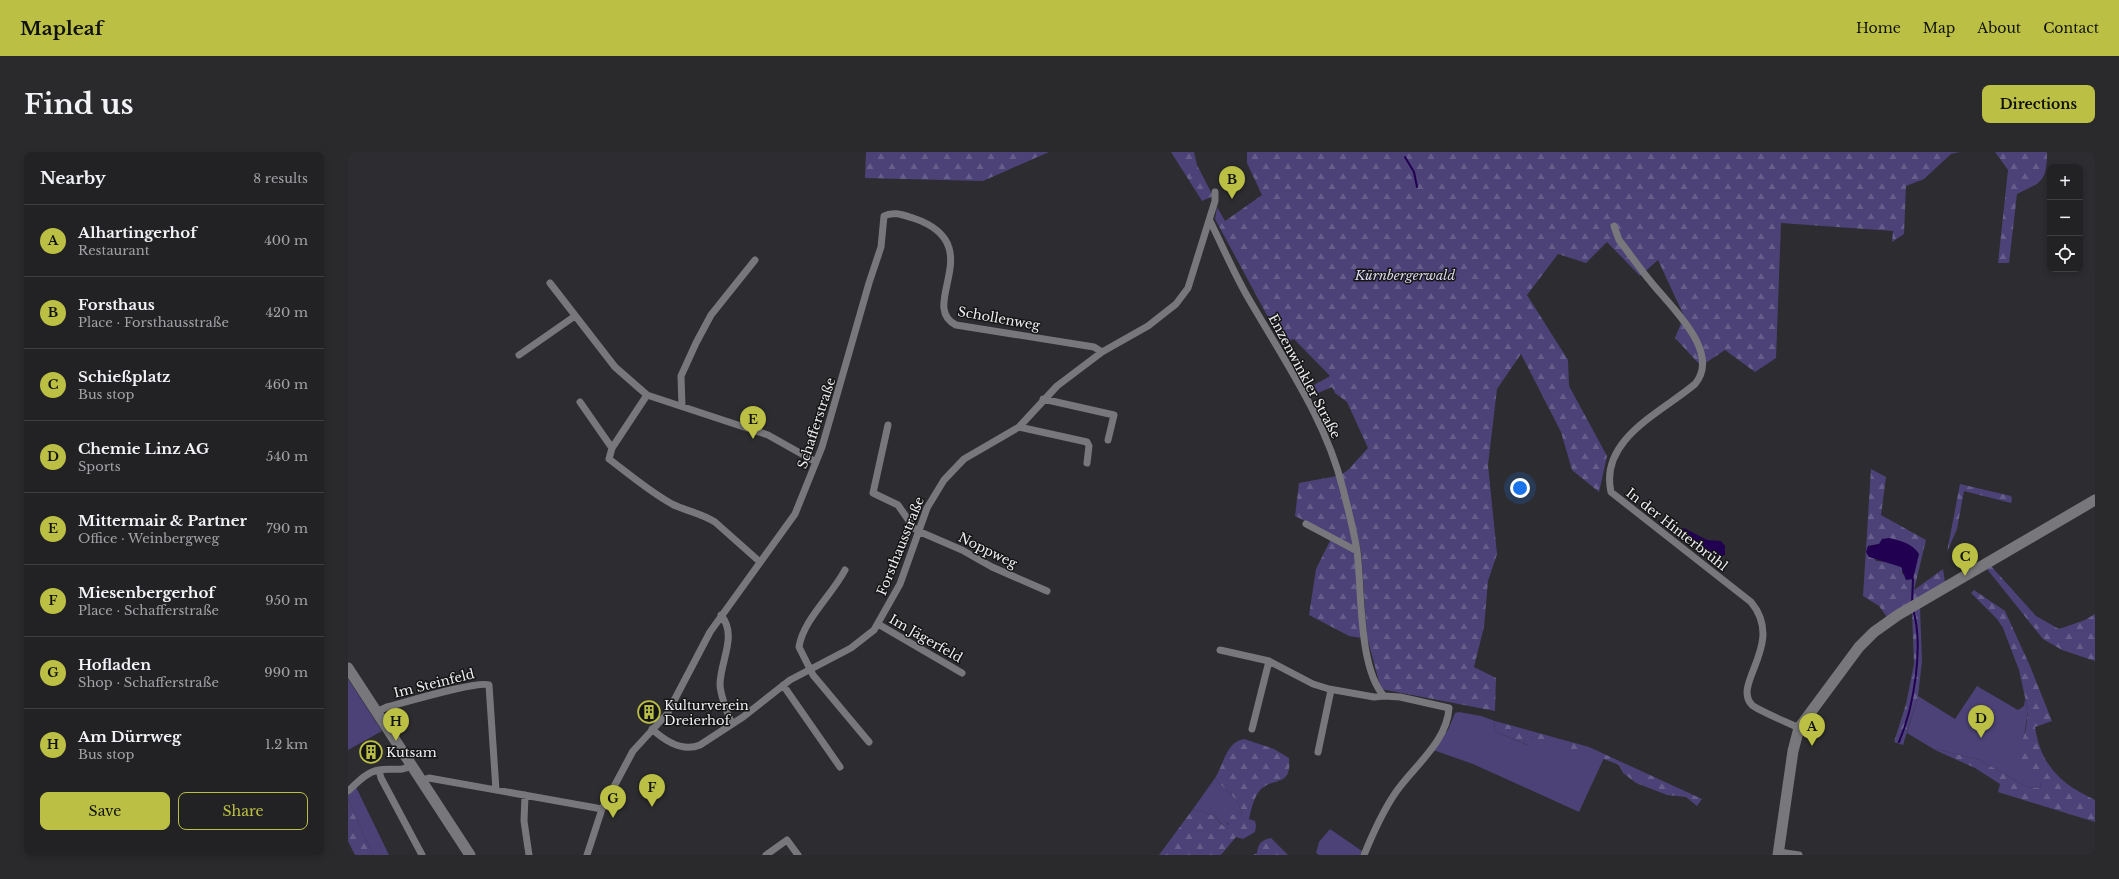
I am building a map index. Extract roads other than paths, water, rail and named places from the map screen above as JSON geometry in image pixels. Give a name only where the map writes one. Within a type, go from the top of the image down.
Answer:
[{"type":"street","name":"Forsthausstraße","points":[[652,729],[678,746],[688,749],[700,745],[732,724],[783,685],[809,669],[851,648],[868,636],[878,624],[900,584],[927,508],[938,488],[957,465],[969,455],[1019,427],[1043,399],[1057,386],[1102,352],[1148,326],[1176,304],[1188,288],[1210,221],[1215,201],[1215,192]]},
{"type":"street","name":"Schollenweg","points":[[884,216],[892,213],[914,219],[934,229],[946,240],[950,252],[951,268],[943,306],[944,314],[951,322],[1094,347],[1102,352]]},
{"type":"street","name":"Schafferstraße","points":[[587,855],[602,809],[633,751],[667,714],[701,646],[721,615],[795,514],[816,462],[881,248],[884,216]]},
{"type":"street","name":"Enzenwinkler Straße","points":[[1210,221],[1246,293],[1320,424],[1331,451],[1343,488],[1357,551],[1364,639],[1376,684],[1384,696]]},
{"type":"street","name":"In der Hinterbrühl","points":[[1614,226],[1619,240],[1695,337],[1703,365],[1700,378],[1695,384],[1646,420],[1622,444],[1609,467],[1611,492],[1745,597],[1758,610],[1764,629],[1763,645],[1749,681],[1747,695],[1749,701],[1754,707],[1799,728]]},
{"type":"street","points":[[682,406],[681,376],[696,343],[711,315],[755,260]]},
{"type":"street","points":[[550,284],[615,367],[647,395],[768,435],[816,462]]},
{"type":"street","points":[[519,355],[575,316]]},
{"type":"street","points":[[647,395],[612,448],[609,458],[620,468],[670,503],[685,510],[707,517],[715,522],[760,562]]},
{"type":"street","points":[[1043,399],[1114,415],[1108,440]]},
{"type":"street","points":[[580,402],[612,448]]},
{"type":"street","points":[[888,425],[873,493],[898,505],[914,528],[918,530]]},
{"type":"street","points":[[1019,427],[1087,442],[1089,446],[1087,462]]},
{"type":"street","points":[[1799,855],[1778,854],[1792,751],[1799,728],[1867,639],[1908,609],[2095,500]]},
{"type":"street","points":[[1306,524],[1357,551]]},
{"type":"street","name":"Noppweg","points":[[918,530],[962,550],[992,567],[1046,591]]},
{"type":"street","points":[[845,570],[832,593],[806,627],[799,642],[800,651],[819,684],[869,742]]},
{"type":"street","points":[[721,615],[728,626],[729,636],[722,668],[721,690],[732,724]]},
{"type":"street","name":"Im Jägerfeld","points":[[878,624],[962,673]]},
{"type":"street","points":[[1220,650],[1269,661],[1313,684],[1331,690],[1374,697],[1384,696],[1449,708],[1447,723],[1440,736],[1396,793],[1383,814],[1364,855]]},
{"type":"street","points":[[1252,729],[1269,661]]},
{"type":"street","points":[[348,668],[470,855]]},
{"type":"street","name":"Im Steinfeld","points":[[376,712],[387,707],[462,688],[485,683],[489,685],[496,790]]},
{"type":"street","points":[[783,685],[840,767]]},
{"type":"street","points":[[1318,752],[1331,690]]},
{"type":"street","points":[[348,791],[365,776],[379,770],[401,770],[412,766]]},
{"type":"street","points":[[379,770],[381,778],[422,855]]},
{"type":"street","points":[[422,780],[430,778],[602,809]]},
{"type":"street","points":[[525,795],[524,821],[529,855]]},
{"type":"street","points":[[766,855],[787,840],[798,855]]},
{"type":"waterway","points":[[1405,157],[1414,172],[1417,187]]},
{"type":"waterway","points":[[1912,603],[1913,579]]},
{"type":"waterway","points":[[1899,742],[1909,712],[1916,676],[1918,640],[1913,609]]},
{"type":"place","name":"Forsthaus","points":[[1232,199]]},
{"type":"place","name":"Mittermair & Partner","points":[[753,439]]},
{"type":"place","name":"Schießplatz","points":[[1965,576]]},
{"type":"place","name":"Kulturverein Dreierhof","points":[[649,712]]},
{"type":"place","name":"Chemie Linz AG","points":[[1981,738]]},
{"type":"place","name":"Am Dürrweg","points":[[396,741]]},
{"type":"place","name":"Alhartingerhof","points":[[1812,746]]},
{"type":"place","name":"Kutsam","points":[[371,752]]},
{"type":"place","name":"Miesenbergerhof","points":[[652,807]]},
{"type":"place","name":"Hofladen","points":[[613,818]]},
{"type":"park label","name":"Kürnbergerwald","points":[[1405,275]]}]
